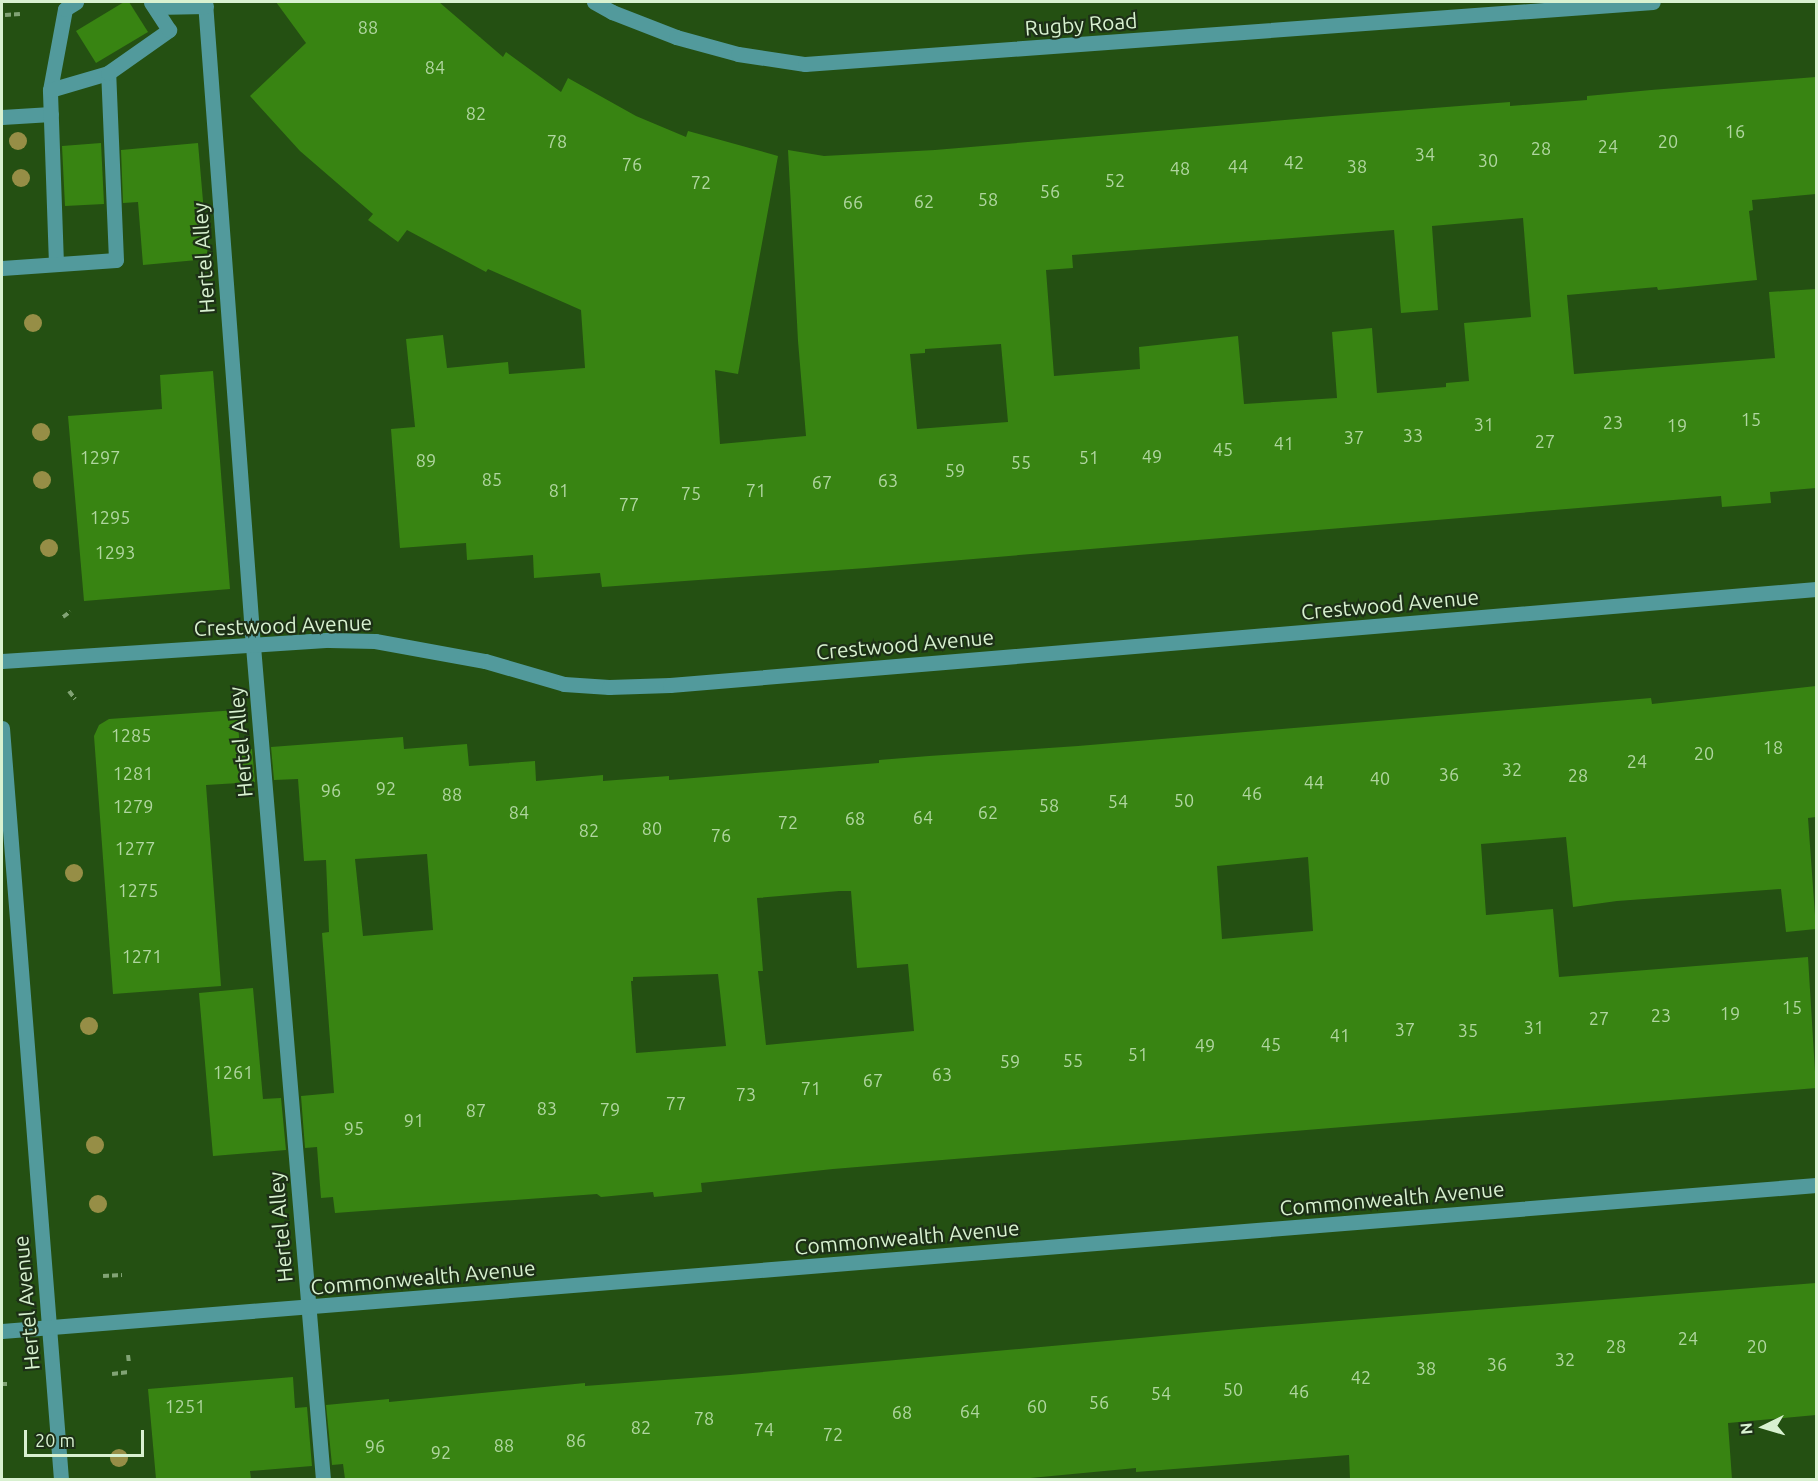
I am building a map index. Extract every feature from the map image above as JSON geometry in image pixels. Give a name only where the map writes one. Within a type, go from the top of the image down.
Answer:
[{"type":"street","points":[[56,264],[50,90],[64,9],[76,2]]},
{"type":"street","name":"Rugby Road","points":[[594,2],[612,12],[676,37],[738,54],[805,64],[1653,2]]},
{"type":"street","points":[[50,90],[108,73],[169,30],[153,4]]},
{"type":"street","points":[[153,4],[206,4]]},
{"type":"street","name":"Hertel Alley","points":[[206,4],[253,646],[322,1479]]},
{"type":"street","points":[[2,268],[116,260],[108,73]]},
{"type":"street","points":[[2,117],[51,114]]},
{"type":"street","name":"Crestwood Avenue","points":[[2,661],[330,640],[375,641],[485,661],[564,684],[609,687],[670,685],[1816,589]]},
{"type":"street","name":"Hertel Avenue","points":[[2,728],[4,799],[61,1479]]},
{"type":"street","name":"Commonwealth Avenue","points":[[2,1331],[1816,1185]]},
{"type":"path","points":[[5,15],[20,14]]},
{"type":"path","points":[[63,617],[70,612]]},
{"type":"path","points":[[69,691],[75,699]]},
{"type":"path","points":[[103,1276],[122,1275]]},
{"type":"path","points":[[128,1355],[129,1363]]},
{"type":"path","points":[[112,1374],[129,1372]]},
{"type":"path","points":[[2,1384],[7,1384]]},
{"type":"building","points":[[124,2],[129,2],[148,32],[96,63],[76,31]]},
{"type":"building","points":[[276,2],[439,2],[503,57],[506,52],[561,92],[568,78],[636,116],[686,137],[688,131],[778,156],[738,374],[715,370],[720,444],[806,436],[798,341],[788,150],[824,156],[935,150],[1510,102],[1510,106],[1587,100],[1587,96],[1816,77],[1816,194],[1752,200],[1753,210],[1749,211],[1757,280],[1658,290],[1657,287],[1567,295],[1574,374],[1775,358],[1769,292],[1816,289],[1816,488],[1770,492],[1771,503],[1722,507],[1721,496],[866,568],[602,587],[600,573],[534,578],[533,555],[467,560],[466,543],[400,548],[391,429],[415,427],[406,339],[443,335],[447,368],[508,362],[509,374],[585,368],[581,310],[488,269],[486,272],[407,230],[398,242],[368,220],[373,214],[300,151],[250,96],[306,43]],"holes":[[[1523,218],[1531,317],[1464,323],[1469,381],[1446,383],[1446,387],[1377,393],[1372,328],[1332,332],[1337,398],[1244,404],[1238,336],[1139,347],[1140,369],[1054,376],[1046,270],[1073,268],[1072,255],[1394,230],[1401,313],[1438,310],[1432,226]],[[1001,344],[1008,422],[917,429],[910,354],[925,353],[925,349]]]},
{"type":"building","points":[[101,143],[104,204],[65,206],[62,146]]},
{"type":"building","points":[[198,143],[208,259],[143,265],[138,202],[123,203],[121,150]]},
{"type":"building","points":[[213,371],[230,589],[84,601],[68,416],[162,409],[160,375]]},
{"type":"building","points":[[1816,686],[1816,817],[1808,818],[1816,929],[1786,932],[1781,889],[1617,901],[1573,907],[1566,837],[1481,844],[1486,915],[1553,909],[1559,977],[1808,957],[1816,1088],[833,1169],[701,1183],[702,1192],[654,1197],[653,1192],[601,1197],[597,1194],[335,1213],[333,1197],[321,1198],[317,1147],[305,1148],[301,1096],[334,1093],[322,933],[329,932],[326,860],[304,861],[298,779],[274,780],[271,747],[403,737],[404,749],[467,744],[469,766],[535,761],[536,781],[603,775],[603,781],[669,776],[669,780],[879,763],[879,760],[1078,746],[1651,698],[1652,704]],"holes":[[[427,854],[433,930],[363,936],[355,859]],[[1308,857],[1313,931],[1222,939],[1217,866]],[[851,891],[857,968],[908,964],[914,1031],[766,1045],[758,971],[763,971],[757,898]],[[718,974],[726,1046],[636,1053],[631,981],[633,977]]]},
{"type":"building","points":[[237,710],[240,750],[252,749],[255,782],[206,785],[221,986],[113,994],[94,736],[99,725],[109,719]]},
{"type":"building","points":[[253,988],[263,1099],[281,1098],[286,1150],[213,1156],[199,993]]},
{"type":"building","points":[[1816,1283],[1816,1415],[1728,1423],[1732,1479],[1350,1479],[1349,1455],[1136,1472],[1136,1468],[1020,1479],[345,1479],[343,1464],[332,1465],[326,1405],[389,1399],[389,1402],[585,1383],[585,1386],[730,1375],[1239,1329]]},
{"type":"building","points":[[293,1377],[295,1408],[307,1407],[312,1466],[250,1471],[251,1479],[156,1479],[148,1389]]}]
